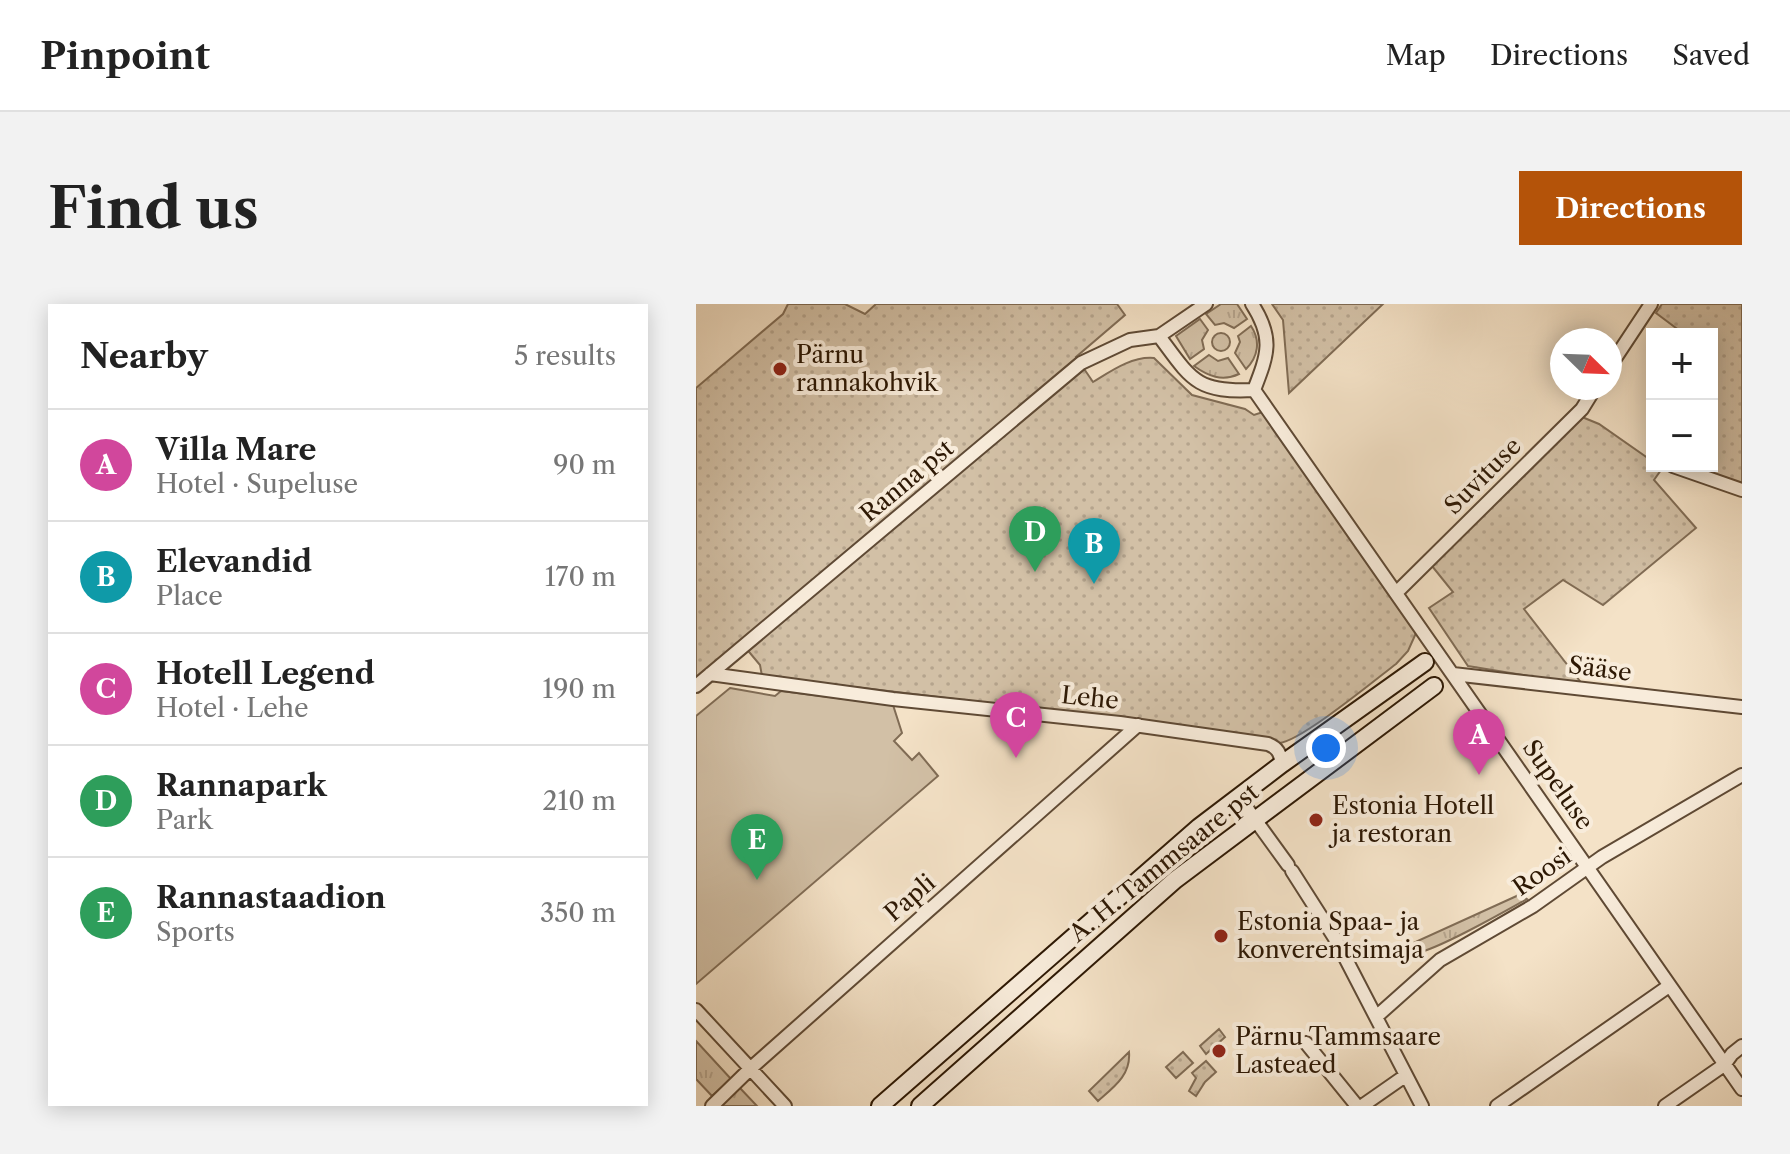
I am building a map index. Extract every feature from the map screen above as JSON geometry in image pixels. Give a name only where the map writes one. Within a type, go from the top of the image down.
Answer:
[{"type":"street","points":[[1206,304],[1159,336],[1196,382],[1216,390],[1254,390],[1268,343],[1260,316],[1252,304]]},
{"type":"street","points":[[1622,347],[1647,306]]},
{"type":"street","name":"Ranna pst","points":[[696,686],[1081,363],[1130,340],[1159,336]]},
{"type":"street","name":"Supeluse","points":[[1254,390],[1397,592],[1431,657],[1453,674],[1742,1089]]},
{"type":"street","name":"Suvituse","points":[[1397,592],[1588,400]]},
{"type":"street","points":[[1690,472],[1742,490]]},
{"type":"street","points":[[737,652],[738,677]]},
{"type":"street","points":[[1282,764],[1431,657]]},
{"type":"street","name":"Lehe","points":[[710,674],[893,699],[1138,725],[1268,744],[1280,754],[1282,764]]},
{"type":"street","name":"A. H. Tammsaare pst","points":[[920,1106],[1172,883],[1255,818],[1453,674]]},
{"type":"street","name":"Sääse","points":[[1453,674],[1742,707]]},
{"type":"street","name":"Papli","points":[[712,1106],[1138,725]]},
{"type":"street","name":"A. H. Tammsaare pst","points":[[891,1102],[1156,865],[1238,796],[1282,764]]},
{"type":"street","name":"Roosi","points":[[1376,1017],[1440,960],[1533,906],[1588,867],[1742,775]]},
{"type":"street","points":[[1238,796],[1290,868],[1336,940],[1422,1106]]},
{"type":"street","points":[[1156,865],[1172,883]]},
{"type":"street","points":[[1497,1106],[1669,986]]},
{"type":"street","points":[[696,1010],[785,1106]]},
{"type":"street","points":[[1306,1043],[1360,1106],[1405,1076]]},
{"type":"street","points":[[1665,1106],[1724,1065],[1742,1046]]},
{"type":"green space","points":[[788,304],[845,304],[865,314],[876,304],[1117,304],[1125,315],[1076,357],[1093,382],[1130,362],[1154,358],[1192,395],[1245,409],[1254,415],[1263,412],[1416,633],[1408,651],[1338,709],[1303,732],[1279,743],[1115,718],[762,676],[760,665],[740,641],[696,678],[696,388],[783,314]]},
{"type":"green space","points":[[1221,304],[1237,304],[1247,319],[1234,328],[1224,323],[1215,325],[1206,314]]},
{"type":"green space","points":[[1272,304],[1383,304],[1289,393],[1283,320]]},
{"type":"green space","points":[[1662,304],[1742,304],[1742,484],[1706,472],[1718,472],[1718,328],[1676,328],[1656,313]]},
{"type":"green space","points":[[1200,319],[1208,330],[1202,340],[1204,349],[1190,359],[1176,336]]},
{"type":"green space","points":[[1251,326],[1257,349],[1246,369],[1235,353],[1240,342],[1238,336]]},
{"type":"green space","points":[[1217,333],[1225,333],[1230,342],[1228,349],[1217,351],[1212,346],[1212,338]]},
{"type":"green space","points":[[1209,355],[1218,361],[1228,358],[1239,374],[1227,378],[1215,377],[1194,366]]},
{"type":"green space","points":[[1582,417],[1599,424],[1646,457],[1646,472],[1660,472],[1654,480],[1696,528],[1603,605],[1563,580],[1524,609],[1583,685],[1468,666],[1429,608],[1453,592],[1432,566]]},
{"type":"green space","points":[[730,688],[775,696],[781,691],[893,705],[902,733],[894,741],[912,760],[919,753],[938,776],[696,984],[696,716]]},
{"type":"green space","points":[[1521,894],[1527,899],[1451,940],[1421,952],[1411,954],[1408,950],[1411,944]]},
{"type":"green space","points":[[1219,1029],[1225,1037],[1206,1054],[1200,1046]]},
{"type":"green space","points":[[696,1041],[731,1079],[712,1096],[696,1079]]},
{"type":"green space","points":[[1129,1052],[1124,1074],[1098,1101],[1089,1091]]},
{"type":"green space","points":[[1183,1052],[1193,1063],[1176,1078],[1166,1067]]},
{"type":"green space","points":[[1206,1061],[1216,1072],[1196,1096],[1189,1091],[1196,1078],[1192,1073]]},
{"type":"green space","points":[[739,1087],[757,1106],[720,1105]]},
{"type":"place","name":"Pärnu rannakohvik","points":[[780,369]]},
{"type":"place","name":"Rannapark","points":[[1035,572]]},
{"type":"place","name":"Elevandid","points":[[1094,584]]},
{"type":"place","name":"Hotell Legend","points":[[1016,758]]},
{"type":"place","name":"Villa Mare","points":[[1479,775]]},
{"type":"place","name":"Estonia Hotell ja restoran","points":[[1316,820]]},
{"type":"place","name":"Rannastaadion","points":[[757,880]]},
{"type":"place","name":"Estonia Spaa- ja konverentsimaja","points":[[1221,936]]},
{"type":"place","name":"Pärnu Tammsaare Lasteaed","points":[[1219,1051]]}]
